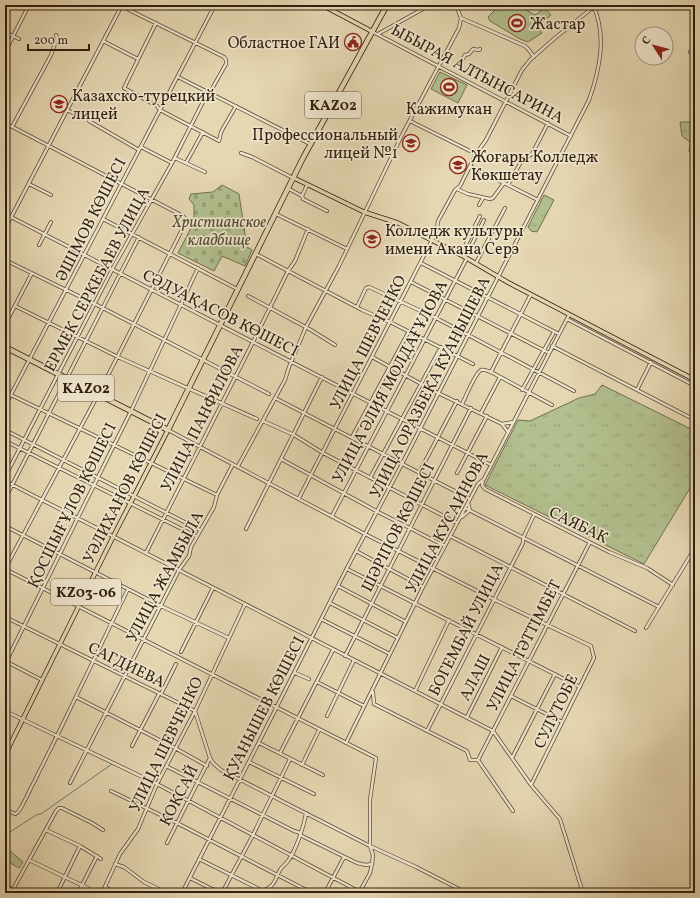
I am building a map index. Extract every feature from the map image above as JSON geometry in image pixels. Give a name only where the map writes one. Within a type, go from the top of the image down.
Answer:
[{"type":"highway","name":"KАZ02","points":[[248,268],[311,144],[375,33],[387,5]]},
{"type":"highway","name":"KАZ02","points":[[256,254],[294,178]]},
{"type":"highway","name":"УӘЛИХАНОВ КӨШЕСІ","points":[[168,430],[256,254]]},
{"type":"highway","name":"KАZ02","points":[[5,347],[168,430]]},
{"type":"main road","points":[[322,5],[375,33]]},
{"type":"main road","points":[[294,178],[364,212],[398,223],[465,255],[476,263],[531,294],[695,380]]},
{"type":"main road","name":"УӘЛИХАНОВ КӨШЕСІ","points":[[5,755],[95,572],[168,430]]},
{"type":"main road","points":[[5,886],[12,892],[18,893]]},
{"type":"street","points":[[5,52],[29,5]]},
{"type":"street","points":[[5,229],[121,5],[196,42]]},
{"type":"street","name":"ӘШІМОВ КӨШЕСІ","points":[[5,406],[215,5]]},
{"type":"street","points":[[375,33],[430,5]]},
{"type":"street","points":[[238,466],[287,376],[291,361],[306,327],[347,249],[410,121],[459,28],[461,18],[456,5]]},
{"type":"street","name":"УЛИЦА ШЕВЧЕНКО","points":[[298,498],[311,476],[421,263],[437,229],[438,221],[455,190],[460,186],[476,154],[486,140],[524,66],[594,6]]},
{"type":"street","name":"УЛИЦА ОРАЗБЕКА КУАНЫШЕВА","points":[[365,534],[589,100],[598,71],[601,46],[599,22],[594,6]]},
{"type":"street","points":[[461,18],[525,46],[534,57]]},
{"type":"street","points":[[156,23],[124,88],[157,106],[160,110],[219,141],[221,132],[236,106]]},
{"type":"street","points":[[5,32],[19,39]]},
{"type":"street","name":"ЫБЫРАЯ АЛТЫНСАРИНА","points":[[375,33],[506,100],[571,136]]},
{"type":"street","points":[[12,127],[51,55],[57,38],[56,35]]},
{"type":"street","points":[[103,41],[138,59]]},
{"type":"street","name":"ЕРМЕК СЕРКЕБАЕВ УЛИЦА","points":[[5,478],[113,269],[225,65],[226,60],[222,56],[196,42]]},
{"type":"street","points":[[458,67],[465,55],[469,54],[473,49],[480,49]]},
{"type":"street","points":[[690,52],[695,51]]},
{"type":"street","points":[[178,77],[311,144]]},
{"type":"street","points":[[67,110],[83,118]]},
{"type":"street","points":[[89,121],[172,163]]},
{"type":"street","points":[[410,121],[476,154]]},
{"type":"street","points":[[5,123],[183,216],[186,221],[171,254],[99,394],[5,569],[376,758],[370,800],[370,846],[373,855],[370,872],[360,892],[157,784],[5,711]]},
{"type":"street","points":[[508,185],[522,160],[532,154],[548,123]]},
{"type":"street","points":[[186,163],[203,132]]},
{"type":"street","points":[[241,153],[294,178]]},
{"type":"street","points":[[175,158],[205,172]]},
{"type":"street","points":[[470,166],[538,200]]},
{"type":"street","points":[[455,190],[459,189],[468,194],[483,198],[492,198],[504,183]]},
{"type":"street","points":[[28,184],[51,195]]},
{"type":"street","points":[[302,196],[307,185]]},
{"type":"street","points":[[289,189],[302,196],[303,199],[327,211]]},
{"type":"street","points":[[479,205],[483,198]]},
{"type":"street","points":[[476,263],[505,208]]},
{"type":"street","points":[[276,214],[347,249]]},
{"type":"street","name":"УЛИЦА ӘЛИЯ МОЛДАҒҰЛОВА","points":[[465,255],[466,244],[480,216]]},
{"type":"street","name":"СӘДУАҚАСОВ КӨШЕСІ","points":[[11,217],[491,465]]},
{"type":"street","points":[[103,219],[238,289]]},
{"type":"street","name":"УЛИЦА ӘЛИЯ МОЛДАҒҰЛОВА","points":[[332,516],[386,410],[455,281],[465,255],[484,220]]},
{"type":"street","points":[[39,246],[51,222]]},
{"type":"street","name":"УЛИЦА ПАНФИЛОВА","points":[[146,553],[288,271],[295,261],[308,229]]},
{"type":"street","name":"ЕРМЕК СЕРКЕБАЕВ УЛИЦА","points":[[5,498],[139,237]]},
{"type":"street","points":[[256,254],[357,307],[409,331],[473,364]]},
{"type":"street","points":[[5,260],[103,308],[269,394]]},
{"type":"street","points":[[421,263],[559,334]]},
{"type":"street","name":"ҚОСШЫҒҰЛОВ КӨШЕСІ","points":[[5,662],[114,446],[198,268]]},
{"type":"street","points":[[7,321],[32,273]]},
{"type":"street","points":[[411,282],[549,353]]},
{"type":"street","points":[[357,307],[366,288],[369,287],[436,318],[574,391]]},
{"type":"street","points":[[491,372],[531,294]]},
{"type":"street","points":[[248,296],[335,344]]},
{"type":"street","points":[[15,306],[85,342],[149,372],[257,419]]},
{"type":"street","name":"УЛИЦА КУСАИНОВА","points":[[346,743],[423,587],[478,484],[484,479],[570,314]]},
{"type":"street","points":[[567,319],[695,386]]},
{"type":"street","points":[[352,437],[409,331]]},
{"type":"street","points":[[522,390],[554,332]]},
{"type":"street","points":[[552,346],[695,420]]},
{"type":"street","points":[[370,478],[441,347]]},
{"type":"street","points":[[646,360],[648,355]]},
{"type":"street","points":[[372,357],[439,393],[502,424],[508,432]]},
{"type":"street","points":[[637,390],[651,362]]},
{"type":"street","points":[[462,404],[476,377],[480,371],[484,370],[491,372],[552,405]]},
{"type":"street","points":[[246,530],[322,377]]},
{"type":"street","points":[[481,413],[500,377]]},
{"type":"street","points":[[11,395],[217,496]]},
{"type":"street","points":[[275,398],[336,428],[469,501],[470,510]]},
{"type":"street","points":[[419,473],[457,401]]},
{"type":"street","name":"ШӘРІПОВ КӨШЕСІ","points":[[345,656],[471,408]]},
{"type":"street","points":[[457,473],[486,416]]},
{"type":"street","points":[[263,421],[294,435],[323,453],[458,523]]},
{"type":"street","points":[[502,424],[513,422]]},
{"type":"street","points":[[5,430],[200,530]]},
{"type":"street","points":[[168,430],[365,534],[547,625]]},
{"type":"street","points":[[5,440],[196,536]]},
{"type":"street","points":[[280,459],[445,546]]},
{"type":"street","name":"УЛИЦА ЖАМБЫЛА","points":[[70,783],[179,570],[189,556],[196,536],[214,507],[217,496],[233,464]]},
{"type":"street","name":"САЯБАК","points":[[484,479],[482,485],[485,489],[609,552],[647,568],[673,585]]},
{"type":"street","points":[[5,481],[493,731],[531,785],[560,819],[583,893]]},
{"type":"street","points":[[465,508],[659,607]]},
{"type":"street","points":[[459,520],[470,510]]},
{"type":"street","name":"БОГЕМБАЙ УЛИЦА","points":[[427,731],[493,599],[523,543],[523,538],[534,515]]},
{"type":"street","points":[[5,526],[161,606],[229,638]]},
{"type":"street","name":"ҚУАНЫШЕВ КӨШЕСІ","points":[[182,893],[365,534]]},
{"type":"street","points":[[450,536],[635,631]]},
{"type":"street","name":"УЛИЦА ТӘТТІМБЕТ","points":[[478,760],[590,542]]},
{"type":"street","points":[[646,628],[695,550]]},
{"type":"street","points":[[356,551],[423,587]]},
{"type":"street","points":[[347,568],[580,687]]},
{"type":"street","points":[[338,586],[406,622]]},
{"type":"street","points":[[181,652],[213,588]]},
{"type":"street","points":[[5,809],[14,814],[18,812],[57,736],[128,589]]},
{"type":"street","points":[[330,603],[398,638]]},
{"type":"street","name":"УЛИЦА ШЕВЧЕНКО","points":[[102,893],[124,847],[138,829],[157,784],[195,711],[245,604]]},
{"type":"street","name":"САГДИЕВА","points":[[5,617],[195,711]]},
{"type":"street","points":[[321,619],[390,654]]},
{"type":"street","points":[[414,691],[449,620]]},
{"type":"street","name":"СУЛУТОБЕ","points":[[531,785],[594,658],[590,646],[547,625]]},
{"type":"street","name":"АЛАШ","points":[[467,717],[502,647]]},
{"type":"street","points":[[280,753],[333,650]]},
{"type":"street","points":[[326,716],[354,660]]},
{"type":"street","points":[[5,662],[42,680]]},
{"type":"street","points":[[132,746],[176,664]]},
{"type":"street","points":[[295,673],[309,679]]},
{"type":"street","points":[[512,758],[555,674]]},
{"type":"street","points":[[317,682],[364,706]]},
{"type":"street","points":[[372,690],[374,704],[466,751],[470,760],[478,760],[513,811]]},
{"type":"street","points":[[76,696],[206,766]]},
{"type":"street","points":[[511,696],[562,722]]},
{"type":"street","points":[[195,711],[210,758],[218,768],[370,846],[416,866],[467,893]]},
{"type":"street","points":[[302,764],[319,730]]},
{"type":"street","points":[[259,743],[323,775]]},
{"type":"street","name":"КОКСАЙ","points":[[166,842],[189,801],[210,758]]},
{"type":"street","points":[[190,878],[221,893],[253,835],[290,759]]},
{"type":"street","points":[[249,762],[314,794]]},
{"type":"street","points":[[166,766],[344,857],[362,864],[372,864]]},
{"type":"street","points":[[111,790],[312,893]]},
{"type":"street","points":[[12,892],[58,808],[62,808],[103,830]]},
{"type":"street","points":[[199,859],[262,892],[276,882],[280,869],[289,860],[301,834],[306,813]]},
{"type":"street","points":[[46,830],[80,846],[101,859]]},
{"type":"street","points":[[57,893],[80,846]]},
{"type":"street","points":[[78,893],[97,856]]},
{"type":"street","points":[[325,893],[344,857]]},
{"type":"street","points":[[29,860],[98,893]]},
{"type":"street","points":[[115,864],[124,868],[144,882],[167,893]]},
{"type":"street","points":[[105,887],[116,893]]},
{"type":"street","points":[[269,888],[271,893]]},
{"type":"green space","name":"Жастар","points":[[500,5],[517,5],[535,15],[545,8],[551,15],[537,26],[542,33],[528,42],[520,39],[490,21],[488,17]]},
{"type":"green space","name":"Кажимукан","points":[[440,72],[467,85],[458,103],[431,89]]},
{"type":"green space","points":[[680,122],[695,122],[695,154],[689,152],[690,142],[682,136]]},
{"type":"green space","name":"Христианское кладбище","points":[[222,185],[239,194],[247,247],[252,250],[245,266],[222,256],[214,271],[178,253],[194,222],[194,205],[189,199],[191,194],[213,192]]},
{"type":"green space","points":[[544,195],[554,200],[537,232],[531,231],[528,227]]},
{"type":"green space","points":[[602,385],[695,431],[695,480],[644,564],[485,485],[518,420],[530,421],[579,398],[595,394]]},
{"type":"green space","points":[[10,851],[23,862],[19,868],[5,860],[5,852],[8,853]]},
{"type":"waterway","points":[[5,836],[38,814],[41,814],[112,764]]},
{"type":"place","name":"Жастар","points":[[517,23]]},
{"type":"place","name":"Областное ГАИ","points":[[353,42]]},
{"type":"place","name":"Кажимукан","points":[[449,87]]},
{"type":"place","name":"Казахско-турецкий лицей","points":[[59,104]]},
{"type":"place","name":"Профессиональный лицей №1","points":[[411,143]]},
{"type":"place","name":"Жоғары Колледж Көкшетау","points":[[458,165]]},
{"type":"place","name":"Колледж культуры имени Акана Серэ","points":[[372,239]]}]
